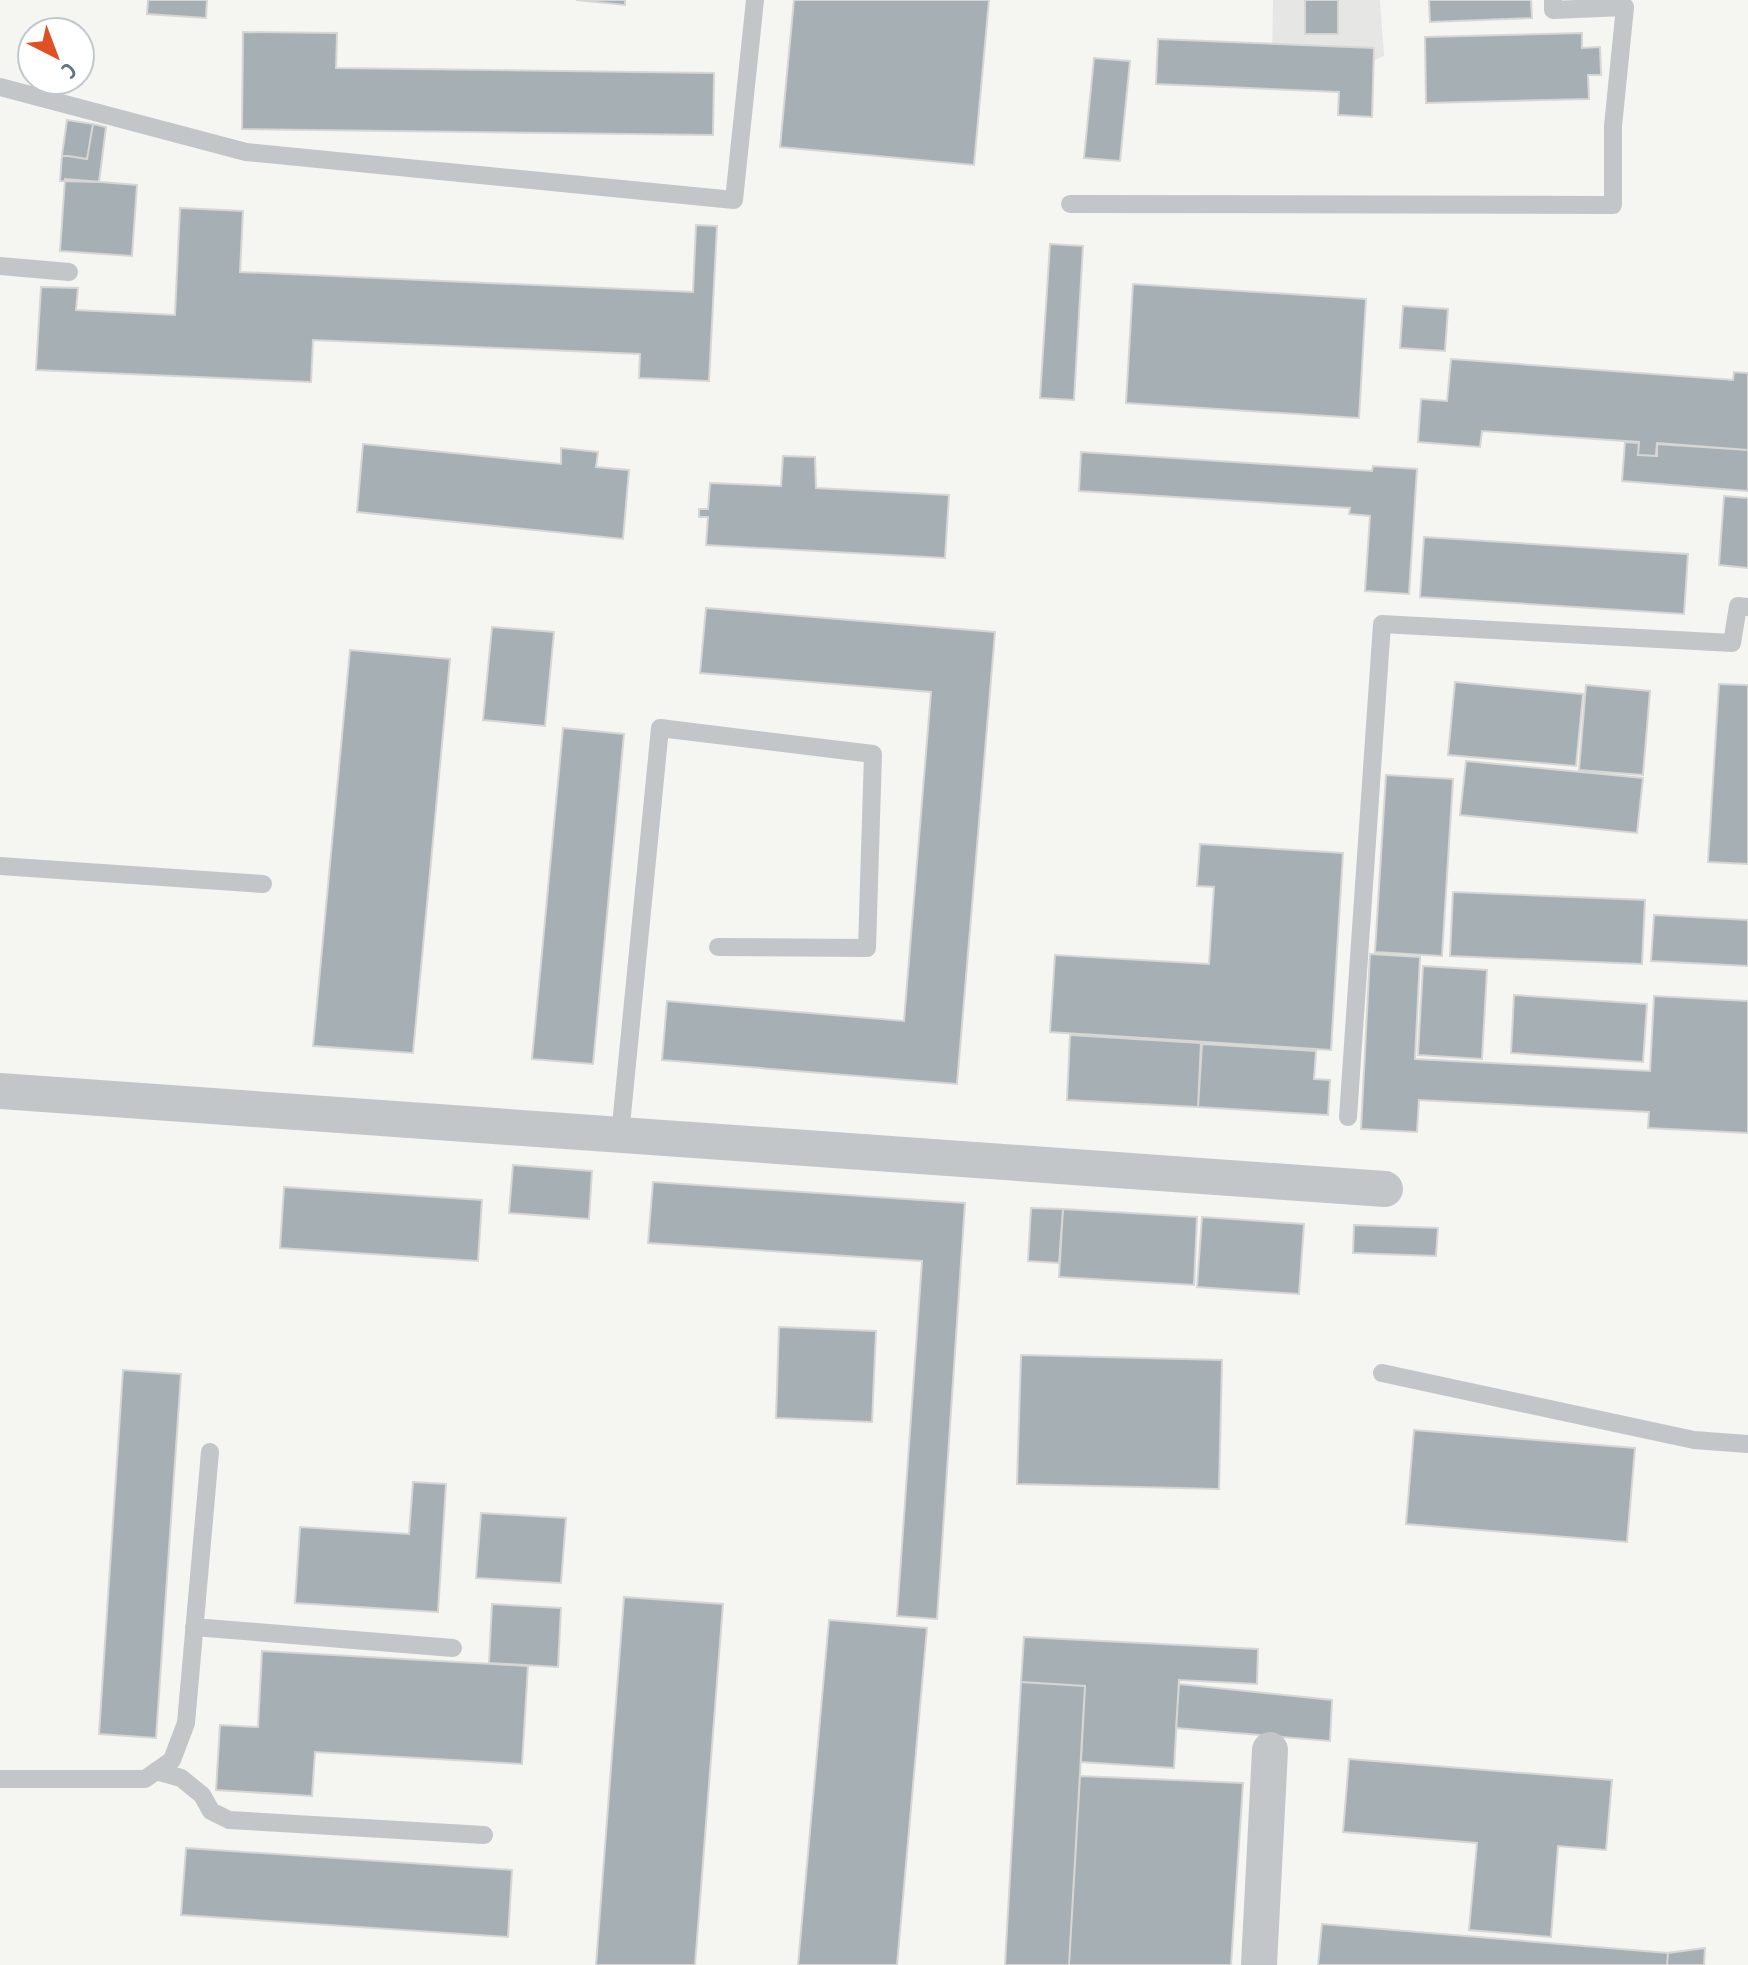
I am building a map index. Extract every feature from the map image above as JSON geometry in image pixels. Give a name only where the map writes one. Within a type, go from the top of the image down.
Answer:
[{"type":"street","points":[[0,1091],[1385,1189]]},
{"type":"street","points":[[1259,1965],[1270,1750]]},
{"type":"lane","points":[[0,87],[246,152],[734,200],[755,0]]},
{"type":"lane","points":[[1070,204],[1613,205],[1613,126],[1625,7],[1553,10],[1553,0]]},
{"type":"lane","points":[[0,266],[69,272]]},
{"type":"lane","points":[[1348,1117],[1382,624],[1732,643],[1738,606],[1748,607]]},
{"type":"lane","points":[[620,1135],[660,728],[873,754],[867,948],[718,947]]},
{"type":"lane","points":[[0,866],[263,884]]},
{"type":"lane","points":[[1382,1373],[1694,1440],[1748,1444]]},
{"type":"lane","points":[[0,1779],[145,1779],[172,1760],[186,1723],[210,1452]]},
{"type":"lane","points":[[194,1627],[453,1648]]},
{"type":"lane","points":[[156,1771],[181,1778],[202,1795],[211,1811],[229,1820],[484,1835]]},
{"type":"shaded area","points":[[1273,0],[1380,0],[1384,56],[1358,67],[1272,64]]},
{"type":"building","points":[[148,0],[207,0],[206,18],[147,14]]},
{"type":"building","points":[[576,0],[625,0],[625,5]]},
{"type":"building","points":[[794,0],[989,0],[974,165],[780,147]]},
{"type":"building","points":[[1305,0],[1338,0],[1338,34],[1305,34]]},
{"type":"building","points":[[1429,0],[1531,0],[1532,18],[1430,22]]},
{"type":"building","points":[[243,32],[337,33],[336,68],[714,73],[713,135],[242,129]]},
{"type":"building","points":[[1582,33],[1582,48],[1600,47],[1601,75],[1588,75],[1589,99],[1426,103],[1425,37]]},
{"type":"building","points":[[1158,39],[1374,48],[1372,117],[1338,115],[1339,92],[1156,84]]},
{"type":"building","points":[[1094,58],[1130,61],[1120,161],[1084,158]]},
{"type":"building","points":[[67,120],[93,124],[87,159],[62,155]]},
{"type":"building","points":[[67,120],[93,124],[87,159],[62,155]]},
{"type":"building","points":[[93,124],[106,127],[99,182],[60,181],[62,155],[87,159]]},
{"type":"building","points":[[65,179],[137,185],[132,256],[60,251]]},
{"type":"building","points":[[180,208],[243,211],[240,272],[693,292],[696,225],[717,226],[709,381],[639,378],[640,354],[313,340],[311,382],[36,370],[41,287],[78,288],[76,310],[175,315]]},
{"type":"building","points":[[1050,244],[1083,246],[1074,400],[1040,398]]},
{"type":"building","points":[[1133,284],[1366,299],[1359,418],[1126,403]]},
{"type":"building","points":[[1403,306],[1448,309],[1445,351],[1400,348]]},
{"type":"building","points":[[1451,359],[1733,380],[1734,372],[1748,373],[1748,450],[1657,443],[1656,456],[1638,455],[1639,442],[1482,431],[1480,447],[1418,442],[1421,399],[1447,401]]},
{"type":"building","points":[[1625,442],[1639,443],[1638,455],[1657,456],[1657,444],[1748,450],[1748,491],[1622,481]]},
{"type":"building","points":[[363,444],[561,464],[561,448],[598,452],[596,467],[629,470],[623,539],[357,512]]},
{"type":"building","points":[[1081,452],[1372,471],[1373,466],[1417,469],[1409,594],[1365,591],[1370,516],[1349,514],[1350,508],[1079,491]]},
{"type":"building","points":[[783,456],[815,457],[816,488],[949,495],[945,558],[706,545],[708,517],[699,517],[699,509],[708,509],[710,483],[781,486]]},
{"type":"building","points":[[1724,496],[1748,498],[1748,568],[1719,565]]},
{"type":"building","points":[[1424,537],[1688,554],[1684,614],[1420,597]]},
{"type":"building","points":[[706,608],[995,632],[957,1084],[662,1060],[667,1001],[904,1021],[931,692],[700,673]]},
{"type":"building","points":[[492,627],[554,632],[545,726],[483,720]]},
{"type":"building","points":[[350,650],[450,659],[413,1053],[313,1046]]},
{"type":"building","points":[[1455,682],[1583,694],[1576,766],[1448,755]]},
{"type":"building","points":[[1719,684],[1748,685],[1748,864],[1708,862]]},
{"type":"building","points":[[1586,685],[1650,691],[1643,775],[1579,770]]},
{"type":"building","points":[[563,728],[624,734],[593,1064],[532,1059]]},
{"type":"building","points":[[1466,761],[1643,778],[1637,833],[1460,815]]},
{"type":"building","points":[[1386,775],[1453,779],[1442,956],[1375,952]]},
{"type":"building","points":[[1200,844],[1343,853],[1331,1050],[1050,1032],[1055,955],[1209,964],[1214,887],[1197,886]]},
{"type":"building","points":[[1453,892],[1645,900],[1642,964],[1450,956]]},
{"type":"building","points":[[1654,915],[1748,920],[1748,966],[1651,961]]},
{"type":"building","points":[[1370,954],[1420,957],[1415,1059],[1650,1071],[1654,996],[1748,1001],[1748,1133],[1648,1128],[1649,1112],[1419,1100],[1417,1132],[1361,1129]]},
{"type":"building","points":[[1423,966],[1487,970],[1482,1059],[1418,1055]]},
{"type":"building","points":[[1514,995],[1647,1004],[1643,1062],[1511,1053]]},
{"type":"building","points":[[1070,1035],[1201,1043],[1198,1107],[1067,1100]]},
{"type":"building","points":[[1202,1044],[1316,1051],[1314,1079],[1330,1080],[1328,1115],[1198,1107]]},
{"type":"building","points":[[513,1165],[592,1171],[589,1219],[509,1213]]},
{"type":"building","points":[[653,1182],[965,1203],[937,1619],[897,1616],[922,1261],[648,1243]]},
{"type":"building","points":[[284,1187],[482,1200],[478,1261],[280,1248]]},
{"type":"building","points":[[1031,1208],[1063,1209],[1059,1263],[1028,1261]]},
{"type":"building","points":[[1063,1209],[1197,1217],[1194,1285],[1059,1277]]},
{"type":"building","points":[[1202,1217],[1304,1224],[1299,1294],[1197,1287]]},
{"type":"building","points":[[1354,1225],[1438,1228],[1436,1256],[1353,1253]]},
{"type":"building","points":[[779,1327],[876,1331],[872,1422],[776,1418]]},
{"type":"building","points":[[1021,1355],[1222,1360],[1219,1489],[1017,1484]]},
{"type":"building","points":[[123,1370],[181,1374],[156,1738],[99,1734]]},
{"type":"building","points":[[1414,1430],[1635,1448],[1627,1542],[1406,1524]]},
{"type":"building","points":[[413,1482],[446,1484],[438,1612],[295,1603],[300,1527],[409,1534]]},
{"type":"building","points":[[481,1513],[566,1518],[561,1583],[476,1578]]},
{"type":"building","points":[[624,1597],[723,1604],[695,1965],[596,1965]]},
{"type":"building","points":[[492,1604],[561,1608],[558,1667],[489,1663]]},
{"type":"building","points":[[829,1620],[927,1628],[897,1965],[798,1965]]},
{"type":"building","points":[[1024,1637],[1258,1649],[1257,1684],[1179,1680],[1174,1768],[1081,1762],[1085,1686],[1021,1682]]},
{"type":"building","points":[[262,1651],[528,1666],[522,1764],[315,1752],[312,1796],[216,1790],[220,1725],[258,1727]]},
{"type":"building","points":[[1021,1682],[1085,1686],[1069,1965],[1005,1965]]},
{"type":"building","points":[[1179,1684],[1332,1700],[1330,1741],[1176,1728]]},
{"type":"building","points":[[1349,1759],[1612,1780],[1606,1850],[1558,1846],[1551,1937],[1469,1930],[1477,1843],[1343,1832]]},
{"type":"building","points":[[1080,1776],[1243,1783],[1231,1965],[1069,1965]]},
{"type":"building","points":[[186,1848],[512,1870],[508,1937],[181,1915]]},
{"type":"building","points":[[1322,1924],[1668,1953],[1667,1965],[1318,1965]]},
{"type":"building","points":[[1705,1948],[1704,1965],[1667,1965],[1668,1953]]}]
